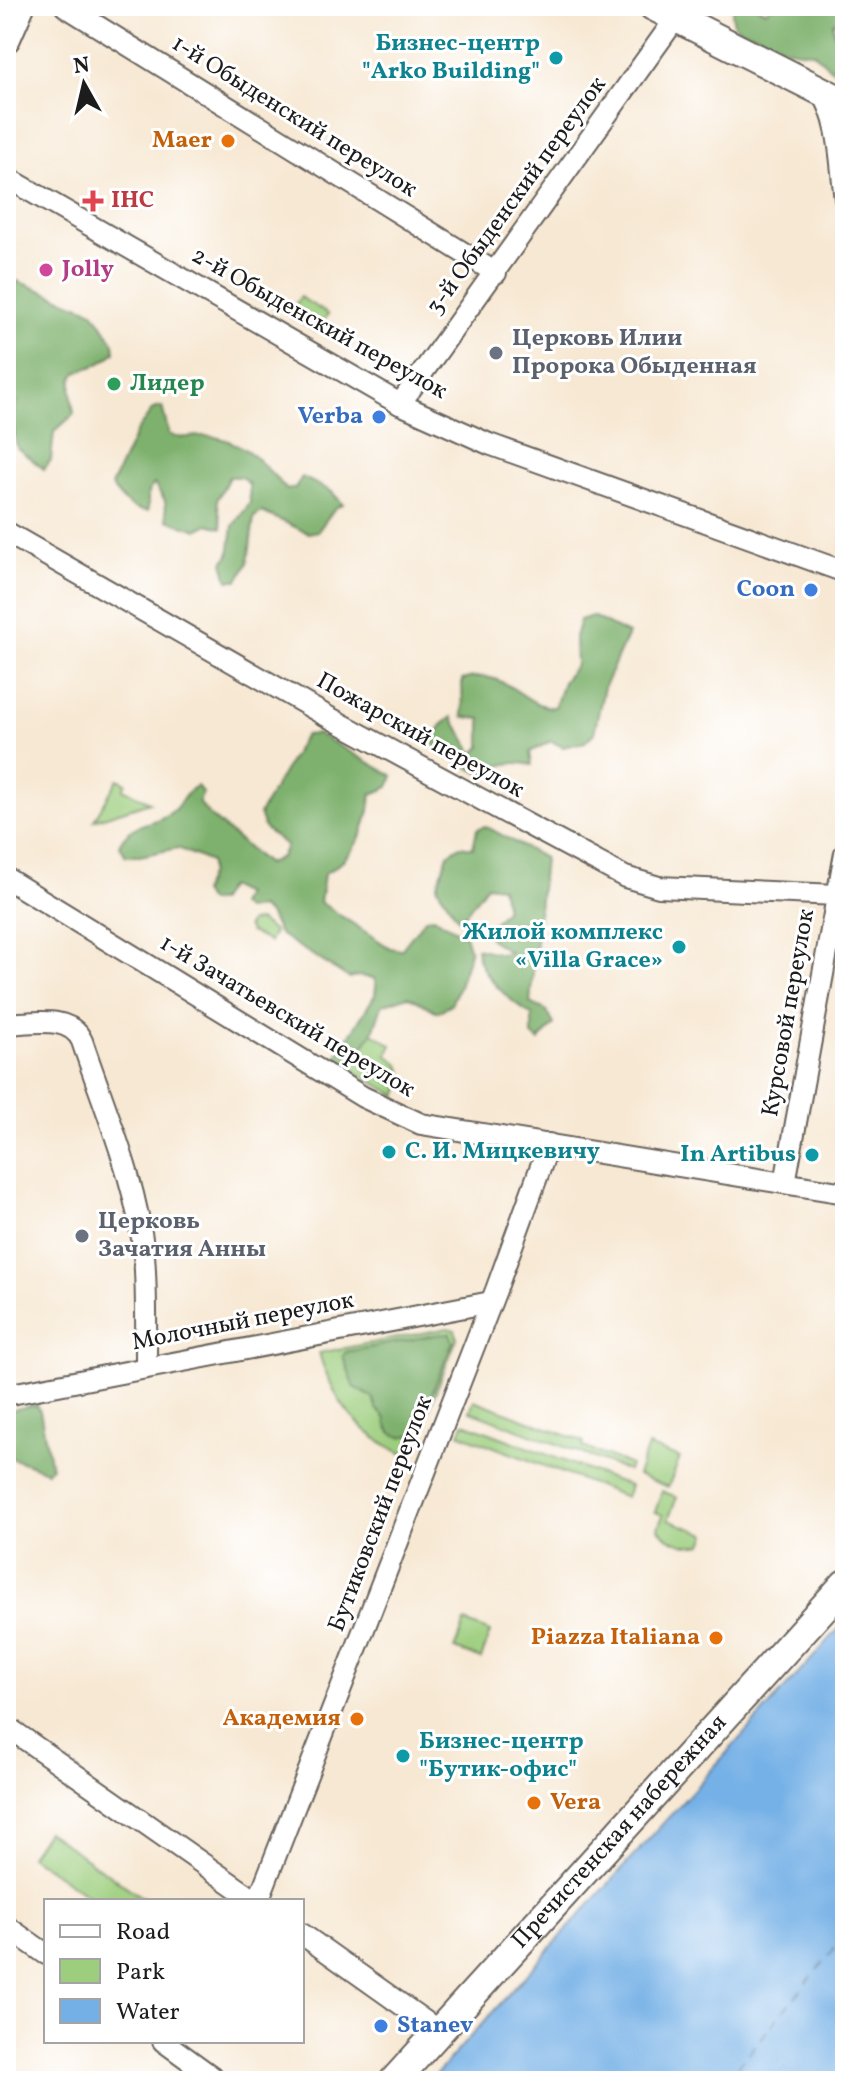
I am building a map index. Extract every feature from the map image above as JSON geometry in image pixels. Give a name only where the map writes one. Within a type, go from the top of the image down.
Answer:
[{"type":"main road","points":[[6,38],[20,6]]},
{"type":"main road","points":[[664,12],[833,97]]},
{"type":"main road","name":"Пречистенская набережная","points":[[394,2081],[845,1584]]},
{"type":"street","name":"1-й Обыденский переулок","points":[[65,6],[496,273]]},
{"type":"street","name":"3-й Обыденский переулок","points":[[400,404],[496,273],[664,12]]},
{"type":"street","points":[[833,97],[827,100],[834,124],[845,199]]},
{"type":"street","name":"2-й Обыденский переулок","points":[[6,177],[400,404],[489,444],[845,572]]},
{"type":"street","name":"Пожарский переулок","points":[[6,532],[323,714],[625,877],[659,887],[837,895]]},
{"type":"street","name":"Курсовой переулок","points":[[785,1183],[845,853]]},
{"type":"street","name":"1-й Зачатьевский переулок","points":[[6,878],[363,1097],[421,1124],[845,1193]]},
{"type":"street","points":[[6,1024],[64,1023],[78,1032],[82,1041],[117,1146],[140,1232],[145,1281],[146,1366]]},
{"type":"street","name":"Бутиковский переулок","points":[[258,1899],[491,1302],[549,1144]]},
{"type":"street","name":"Молочный переулок","points":[[6,1395],[491,1302]]},
{"type":"street","points":[[6,1726],[254,1899]]},
{"type":"street","points":[[6,1926],[44,1953]]},
{"type":"street","points":[[304,1935],[440,2032]]},
{"type":"street","points":[[166,2043],[218,2081]]},
{"type":"green space","points":[[735,6],[755,6],[765,11],[773,6],[845,6],[845,16],[833,23],[834,34],[845,40],[845,76],[831,69],[813,52],[790,49],[738,28],[734,25],[732,13]]},
{"type":"green space","points":[[17,281],[93,311],[114,343],[115,352],[74,376],[74,414],[54,432],[51,460],[44,469],[17,448],[12,419],[18,401],[6,395],[6,283]]},
{"type":"green space","points":[[300,297],[328,314],[317,332],[289,315]]},
{"type":"green space","points":[[162,407],[169,434],[230,441],[251,454],[287,490],[295,488],[302,477],[331,491],[343,504],[335,508],[318,531],[308,533],[262,512],[254,517],[248,563],[238,580],[228,580],[223,562],[229,555],[233,526],[250,503],[249,484],[241,477],[229,477],[217,500],[222,528],[208,524],[197,530],[167,520],[165,501],[154,484],[148,492],[148,511],[126,503],[111,486],[136,432],[153,409]]},
{"type":"green space","points":[[592,616],[628,634],[604,687],[594,733],[585,742],[563,747],[551,741],[530,752],[532,765],[506,764],[483,775],[437,750],[432,740],[452,717],[474,754],[481,747],[481,719],[463,717],[462,680],[490,678],[534,702],[555,707],[563,682],[576,665],[575,637],[580,620]]},
{"type":"green space","points":[[318,734],[393,776],[389,787],[372,794],[367,819],[352,850],[324,874],[320,902],[390,948],[401,950],[426,918],[433,917],[465,935],[470,952],[451,1004],[438,1012],[408,996],[382,1005],[373,1032],[349,1068],[335,1059],[375,995],[374,978],[349,978],[279,934],[270,916],[260,908],[245,910],[239,905],[244,894],[228,886],[218,902],[208,901],[202,893],[210,872],[210,862],[178,848],[126,856],[119,845],[131,831],[174,810],[197,786],[203,793],[199,802],[209,815],[267,864],[281,857],[286,846],[264,828],[259,814],[305,735]]},
{"type":"green space","points":[[118,779],[126,783],[123,789],[150,802],[94,820]]},
{"type":"green space","points":[[485,826],[544,858],[530,1003],[546,1010],[554,1024],[539,1041],[532,1035],[532,1015],[497,986],[478,958],[476,948],[501,954],[509,952],[490,939],[486,931],[506,909],[501,887],[487,885],[460,921],[437,887],[448,854],[460,846],[473,848],[477,829]]},
{"type":"green space","points":[[259,921],[274,932],[269,942],[250,932],[247,926],[250,922]]},
{"type":"green space","points":[[371,1032],[392,1045],[387,1055],[398,1063],[402,1072],[397,1096],[349,1068]]},
{"type":"green space","points":[[448,1328],[455,1330],[457,1338],[410,1457],[377,1439],[351,1416],[333,1388],[319,1353]]},
{"type":"green space","points":[[450,1333],[453,1342],[415,1434],[398,1436],[388,1428],[373,1398],[354,1387],[343,1356],[346,1352]]},
{"type":"green space","points":[[474,1400],[584,1442],[583,1447],[630,1465],[628,1471],[470,1411]]},
{"type":"green space","points":[[38,1406],[40,1411],[51,1467],[47,1471],[6,1456],[6,1411]]},
{"type":"green space","points":[[464,1423],[630,1486],[626,1497],[460,1434]]},
{"type":"green space","points":[[648,1446],[680,1458],[668,1487],[637,1475]]},
{"type":"green space","points":[[662,1491],[677,1497],[668,1520],[707,1534],[703,1544],[679,1543],[658,1528],[663,1515],[655,1512]]},
{"type":"green space","points":[[465,1622],[490,1632],[481,1659],[455,1649]]},
{"type":"green space","points":[[47,1831],[144,1899],[92,1899],[30,1856]]},
{"type":"water","points":[[845,1622],[845,2081],[430,2081],[461,2047]]},
{"type":"ferry route","points":[[726,2081],[845,1936]]},
{"type":"ferry route","points":[[833,2081],[845,2066]]},
{"type":"place","name":"Бизнес-центр \"Arko Building\"","points":[[556,58]]},
{"type":"place","name":"Maer","points":[[228,141]]},
{"type":"place","name":"IHC","points":[[93,201]]},
{"type":"place","name":"Jolly","points":[[46,270]]},
{"type":"place","name":"Церковь Илии Пророка Обыденная","points":[[496,353]]},
{"type":"place","name":"Лидер","points":[[114,384]]},
{"type":"place","name":"Verba","points":[[379,417]]},
{"type":"place","name":"Coon","points":[[811,590]]},
{"type":"place","name":"Жилой комплекс «Villa Grace»","points":[[679,947]]},
{"type":"place","name":"С. И. Мицкевичу","points":[[389,1152]]},
{"type":"place","name":"In Artibus","points":[[812,1155]]},
{"type":"place","name":"Церковь Зачатия Анны","points":[[82,1236]]},
{"type":"place","name":"Piazza Italiana","points":[[716,1638]]},
{"type":"place","name":"Академия","points":[[357,1719]]},
{"type":"place","name":"Бизнес-центр \"Бутик-офис\"","points":[[403,1756]]},
{"type":"place","name":"Vera","points":[[534,1803]]},
{"type":"place","name":"Stanev","points":[[381,2026]]}]
